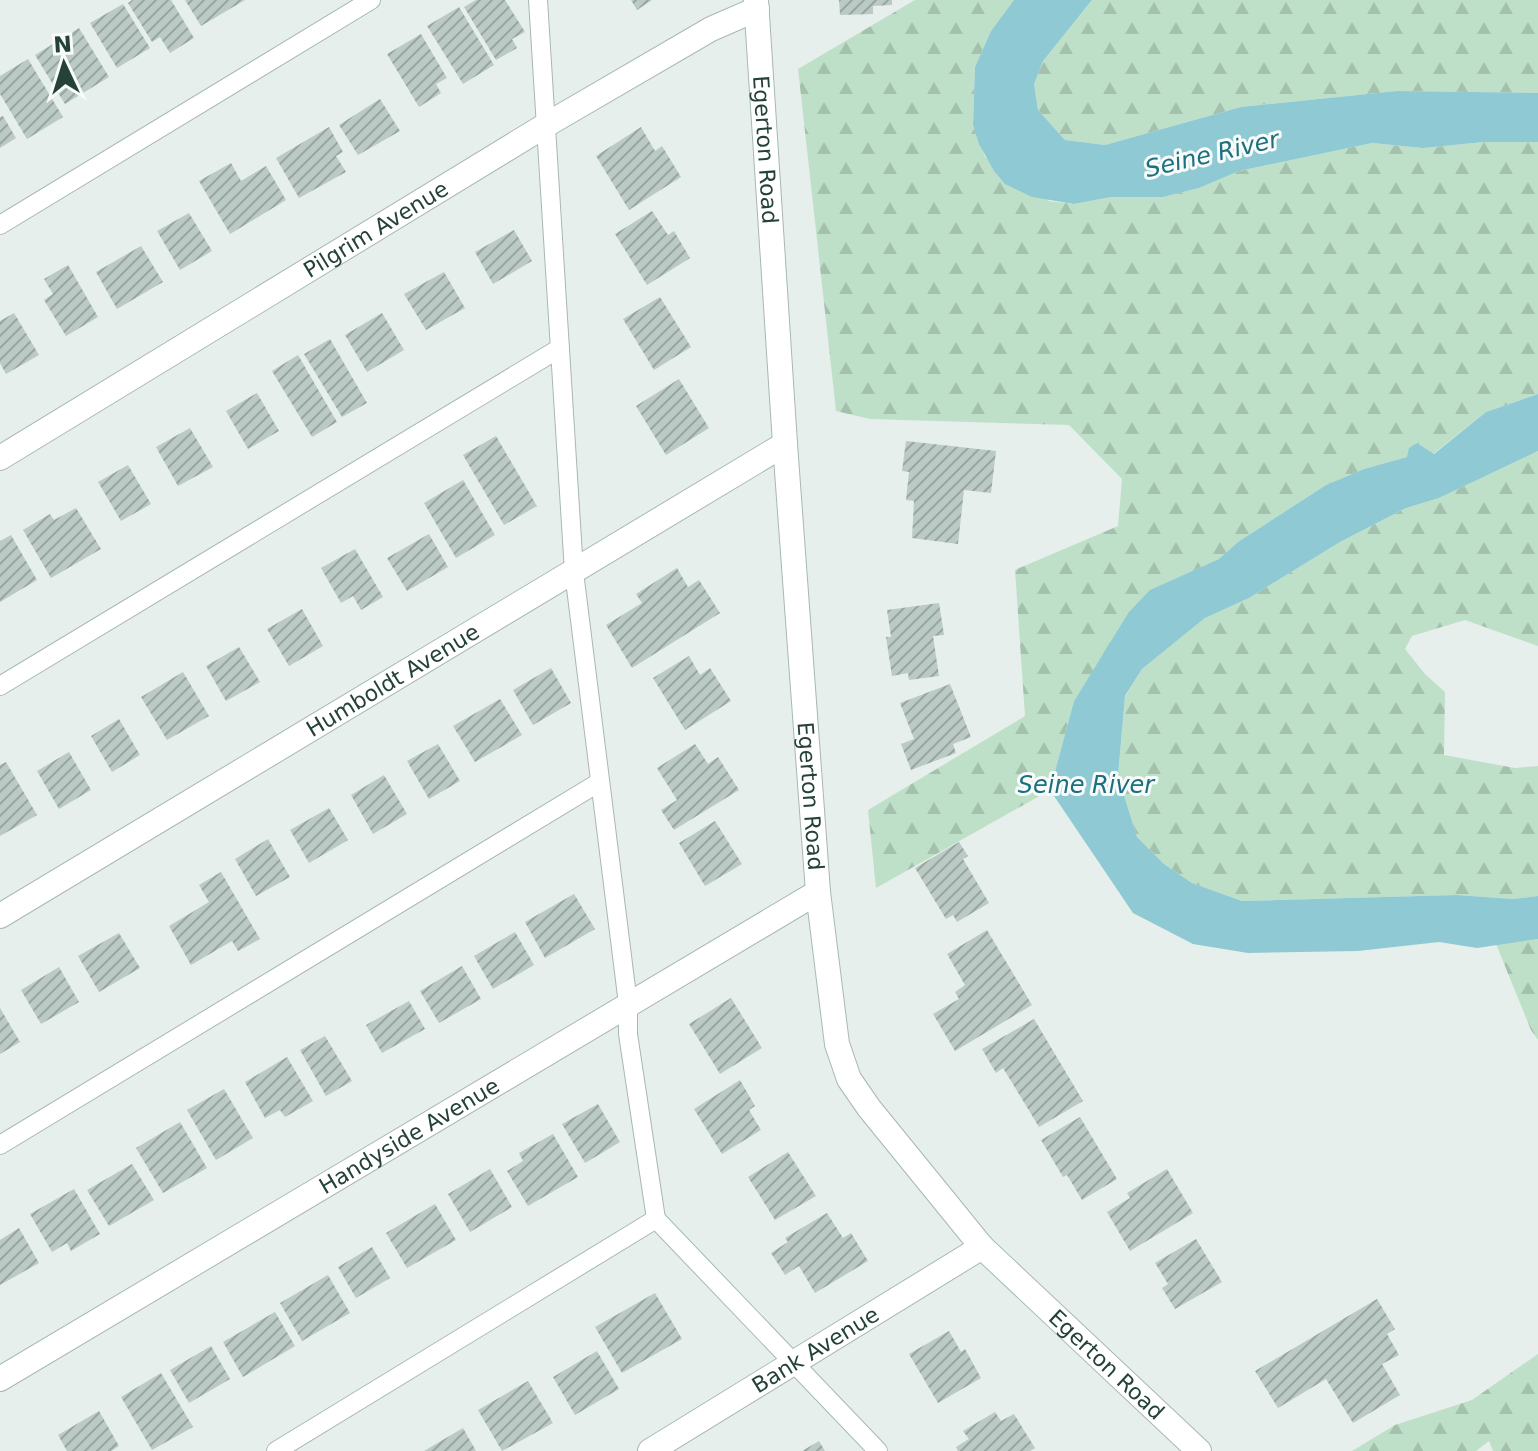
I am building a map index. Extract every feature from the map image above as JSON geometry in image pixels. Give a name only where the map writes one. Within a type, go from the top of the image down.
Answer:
[{"type":"street","name":"Pilgrim Avenue","points":[[0,458],[546,125],[756,4]]},
{"type":"street","name":"Egerton Road","points":[[756,4],[818,892],[837,1044],[849,1079],[869,1108],[982,1247],[1199,1451]]},
{"type":"street","name":"Humboldt Avenue","points":[[0,916],[785,444]]},
{"type":"street","name":"Handyside Avenue","points":[[0,1379],[818,892]]},
{"type":"street","name":"Bank Avenue","points":[[650,1451],[982,1247]]},
{"type":"lane","points":[[0,225],[371,0]]},
{"type":"lane","points":[[538,0],[574,572],[628,1004],[628,1034],[656,1219],[878,1451]]},
{"type":"lane","points":[[0,686],[560,348]]},
{"type":"lane","points":[[0,1145],[598,783]]},
{"type":"lane","points":[[276,1451],[656,1219]]},
{"type":"green space","points":[[915,0],[1014,0],[991,31],[975,67],[973,125],[985,157],[1049,201],[1074,204],[1111,197],[1163,197],[1199,188],[1239,171],[1372,143],[1423,148],[1484,142],[1538,142],[1538,394],[1486,412],[1433,454],[1417,443],[1407,457],[1364,469],[1326,485],[1238,542],[1219,559],[1151,590],[1129,613],[1074,701],[1050,790],[876,888],[868,810],[1025,716],[1015,570],[1118,526],[1122,479],[1069,425],[870,419],[836,411],[798,69]]},
{"type":"green space","points":[[1092,0],[1538,0],[1538,93],[1397,91],[1241,107],[1105,145],[1065,140],[1038,110],[1034,84],[1043,61]]},
{"type":"green space","points":[[1538,451],[1538,646],[1465,620],[1412,636],[1405,649],[1445,692],[1444,755],[1515,768],[1538,766],[1538,896],[1513,899],[1457,895],[1242,901],[1192,883],[1164,864],[1137,837],[1118,776],[1125,697],[1142,669],[1205,618],[1249,598],[1340,542],[1406,508],[1439,498]]},
{"type":"green space","points":[[1538,939],[1538,1040],[1531,1030],[1496,944]]},
{"type":"green space","points":[[1538,1354],[1538,1451],[1493,1451],[1489,1441],[1476,1451],[1352,1451],[1395,1425],[1472,1400]]},
{"type":"water","name":"Seine River","points":[[1014,0],[1092,0],[1043,61],[1034,84],[1038,110],[1065,140],[1105,145],[1241,107],[1397,91],[1538,93],[1538,142],[1484,142],[1423,148],[1372,143],[1239,171],[1199,188],[1163,197],[1111,197],[1074,204],[1032,197],[1005,184],[994,171],[979,144],[973,125],[975,67],[991,31]]},
{"type":"water","name":"Seine River","points":[[1538,394],[1538,451],[1439,498],[1406,508],[1340,542],[1249,598],[1205,618],[1142,669],[1125,696],[1118,776],[1137,837],[1164,864],[1192,883],[1242,901],[1457,895],[1513,899],[1538,896],[1538,939],[1477,948],[1439,942],[1358,951],[1248,953],[1193,944],[1133,913],[1050,790],[1074,701],[1129,612],[1150,590],[1219,559],[1238,542],[1326,485],[1364,469],[1407,457],[1409,448],[1417,443],[1434,454],[1486,412]]},
{"type":"building","points":[[132,0],[171,0],[194,38],[170,53],[160,37],[152,42],[128,3]]},
{"type":"building","points":[[185,0],[245,0],[201,26]]},
{"type":"building","points":[[476,0],[505,0],[525,32],[512,39],[517,48],[496,60],[464,7]]},
{"type":"building","points":[[631,0],[652,0],[637,10]]},
{"type":"building","points":[[839,0],[892,0],[892,5],[873,6],[873,14],[840,15]]},
{"type":"building","points":[[123,4],[150,48],[117,68],[90,23]]},
{"type":"building","points":[[459,7],[494,65],[463,84],[427,26]]},
{"type":"building","points":[[79,28],[109,77],[65,104],[35,55]]},
{"type":"building","points":[[421,34],[447,78],[436,84],[441,93],[419,107],[387,54]]},
{"type":"building","points":[[28,59],[63,117],[27,139],[0,94],[0,76]]},
{"type":"building","points":[[380,99],[400,131],[358,155],[339,125]]},
{"type":"building","points":[[3,116],[16,138],[0,148],[0,117]]},
{"type":"building","points":[[329,127],[343,152],[336,156],[346,172],[299,198],[276,158]]},
{"type":"building","points":[[641,127],[655,151],[662,146],[681,177],[629,210],[596,156]]},
{"type":"building","points":[[231,163],[241,181],[266,166],[286,200],[230,234],[199,181]]},
{"type":"building","points":[[652,211],[668,235],[674,231],[690,258],[647,285],[615,234]]},
{"type":"building","points":[[189,213],[212,251],[180,270],[157,231]]},
{"type":"building","points":[[514,230],[532,261],[493,284],[475,252]]},
{"type":"building","points":[[141,246],[163,282],[117,309],[96,272]]},
{"type":"building","points":[[68,265],[98,317],[66,336],[44,300],[53,294],[44,279]]},
{"type":"building","points":[[444,272],[465,308],[426,330],[404,294]]},
{"type":"building","points":[[660,297],[691,347],[654,370],[623,319]]},
{"type":"building","points":[[14,313],[39,355],[6,374],[0,363],[0,321]]},
{"type":"building","points":[[382,313],[404,350],[367,372],[345,335]]},
{"type":"building","points":[[330,339],[367,403],[342,417],[304,354]]},
{"type":"building","points":[[298,355],[337,422],[312,437],[272,371]]},
{"type":"building","points":[[679,379],[709,428],[666,455],[636,406]]},
{"type":"building","points":[[257,393],[279,431],[248,449],[226,411]]},
{"type":"building","points":[[190,428],[213,467],[178,486],[156,447]]},
{"type":"building","points":[[496,436],[537,506],[504,525],[463,455]]},
{"type":"building","points":[[906,441],[996,451],[991,493],[964,490],[958,544],[912,538],[914,501],[906,500],[909,472],[902,471]]},
{"type":"building","points":[[128,465],[151,504],[121,521],[98,482]]},
{"type":"building","points":[[463,480],[495,535],[456,558],[424,503]]},
{"type":"building","points":[[76,508],[101,549],[51,578],[23,530],[50,514],[54,520]]},
{"type":"building","points":[[429,534],[448,567],[407,591],[387,558]]},
{"type":"building","points":[[11,535],[37,580],[0,602],[0,541]]},
{"type":"building","points":[[355,549],[383,597],[361,610],[353,596],[341,603],[321,568]]},
{"type":"building","points":[[677,568],[688,587],[699,580],[720,613],[632,668],[606,625],[642,603],[636,594]]},
{"type":"building","points":[[939,603],[944,635],[933,636],[939,676],[909,680],[908,673],[892,676],[886,637],[891,637],[887,610]]},
{"type":"building","points":[[302,609],[323,646],[289,666],[267,629]]},
{"type":"building","points":[[239,647],[260,682],[226,701],[206,666]]},
{"type":"building","points":[[689,656],[700,675],[710,668],[731,701],[685,730],[653,678]]},
{"type":"building","points":[[551,668],[571,703],[533,725],[513,690]]},
{"type":"building","points":[[183,672],[209,716],[167,740],[141,697]]},
{"type":"building","points":[[950,684],[971,737],[953,744],[956,753],[911,770],[901,744],[914,739],[900,703]]},
{"type":"building","points":[[500,699],[522,735],[475,762],[453,726]]},
{"type":"building","points":[[119,719],[140,755],[112,772],[91,736]]},
{"type":"building","points":[[438,744],[460,781],[429,799],[407,761]]},
{"type":"building","points":[[695,744],[708,764],[718,757],[739,790],[674,830],[661,810],[677,800],[657,768]]},
{"type":"building","points":[[69,752],[91,790],[59,809],[37,771]]},
{"type":"building","points":[[6,762],[37,815],[0,836],[0,765]]},
{"type":"building","points":[[384,775],[407,814],[373,834],[351,795]]},
{"type":"building","points":[[329,808],[348,840],[309,863],[290,830]]},
{"type":"building","points":[[715,821],[742,864],[705,886],[679,843]]},
{"type":"building","points":[[268,839],[290,877],[256,896],[235,859]]},
{"type":"building","points":[[959,842],[968,856],[963,859],[989,903],[957,922],[953,915],[946,919],[915,868]]},
{"type":"building","points":[[221,872],[260,939],[238,951],[232,941],[191,965],[169,926],[209,902],[199,885]]},
{"type":"building","points":[[574,894],[595,929],[545,958],[525,922]]},
{"type":"building","points":[[987,930],[1032,1005],[955,1051],[933,1014],[959,999],[955,992],[965,985],[947,954]]},
{"type":"building","points":[[515,932],[534,965],[493,989],[474,956]]},
{"type":"building","points":[[119,933],[140,968],[99,992],[78,956]]},
{"type":"building","points":[[462,966],[481,999],[439,1023],[420,991]]},
{"type":"building","points":[[59,967],[79,1002],[41,1024],[21,990]]},
{"type":"building","points":[[731,998],[762,1048],[720,1074],[689,1024]]},
{"type":"building","points":[[409,1001],[425,1029],[382,1053],[366,1025]]},
{"type":"building","points":[[0,1008],[20,1042],[0,1054]]},
{"type":"building","points":[[1034,1019],[1083,1101],[1039,1127],[1003,1068],[996,1073],[982,1049]]},
{"type":"building","points":[[325,1036],[352,1081],[326,1096],[300,1050]]},
{"type":"building","points":[[287,1057],[313,1101],[285,1117],[280,1110],[265,1118],[245,1082]]},
{"type":"building","points":[[740,1080],[755,1106],[749,1110],[761,1130],[722,1154],[694,1109]]},
{"type":"building","points":[[224,1089],[253,1138],[216,1160],[187,1110]]},
{"type":"building","points":[[598,1104],[620,1142],[585,1163],[562,1124]]},
{"type":"building","points":[[1080,1117],[1117,1179],[1082,1200],[1067,1175],[1063,1177],[1041,1140]]},
{"type":"building","points":[[180,1122],[207,1168],[163,1193],[136,1148]]},
{"type":"building","points":[[553,1134],[578,1177],[528,1206],[507,1171],[523,1161],[519,1153]]},
{"type":"building","points":[[788,1152],[816,1196],[775,1220],[748,1177]]},
{"type":"building","points":[[132,1164],[154,1200],[109,1226],[87,1190]]},
{"type":"building","points":[[490,1169],[512,1207],[470,1232],[448,1194]]},
{"type":"building","points":[[1167,1169],[1193,1213],[1130,1251],[1107,1212],[1130,1198],[1127,1193]]},
{"type":"building","points":[[74,1189],[100,1234],[71,1251],[67,1243],[52,1252],[30,1214]]},
{"type":"building","points":[[435,1204],[456,1240],[407,1268],[386,1233]]},
{"type":"building","points":[[827,1213],[843,1238],[851,1233],[868,1261],[815,1293],[799,1266],[785,1275],[771,1253],[788,1242],[785,1238]]},
{"type":"building","points":[[19,1228],[39,1263],[0,1285],[0,1240]]},
{"type":"building","points":[[1196,1239],[1222,1282],[1175,1309],[1162,1288],[1168,1284],[1155,1263]]},
{"type":"building","points":[[372,1247],[390,1278],[356,1298],[338,1267]]},
{"type":"building","points":[[328,1275],[350,1313],[302,1341],[280,1303]]},
{"type":"building","points":[[655,1293],[682,1339],[622,1373],[595,1327]]},
{"type":"building","points":[[1377,1299],[1395,1329],[1387,1334],[1399,1355],[1382,1364],[1400,1395],[1353,1423],[1326,1379],[1278,1408],[1255,1371]]},
{"type":"building","points":[[275,1312],[295,1346],[243,1377],[223,1342]]},
{"type":"building","points":[[949,1331],[961,1352],[965,1349],[981,1378],[938,1403],[909,1354]]},
{"type":"building","points":[[211,1346],[230,1379],[189,1403],[170,1370]]},
{"type":"building","points":[[597,1351],[619,1389],[575,1415],[553,1377]]},
{"type":"building","points":[[161,1373],[193,1427],[152,1450],[121,1397]]},
{"type":"building","points":[[528,1381],[553,1423],[502,1451],[478,1410]]},
{"type":"building","points":[[99,1411],[119,1446],[111,1451],[67,1451],[58,1435]]},
{"type":"building","points":[[995,1412],[1001,1421],[1014,1414],[1035,1448],[1030,1451],[958,1451],[956,1447],[969,1439],[963,1431]]},
{"type":"building","points":[[463,1428],[476,1451],[424,1451]]},
{"type":"building","points":[[819,1441],[825,1451],[802,1451]]}]
